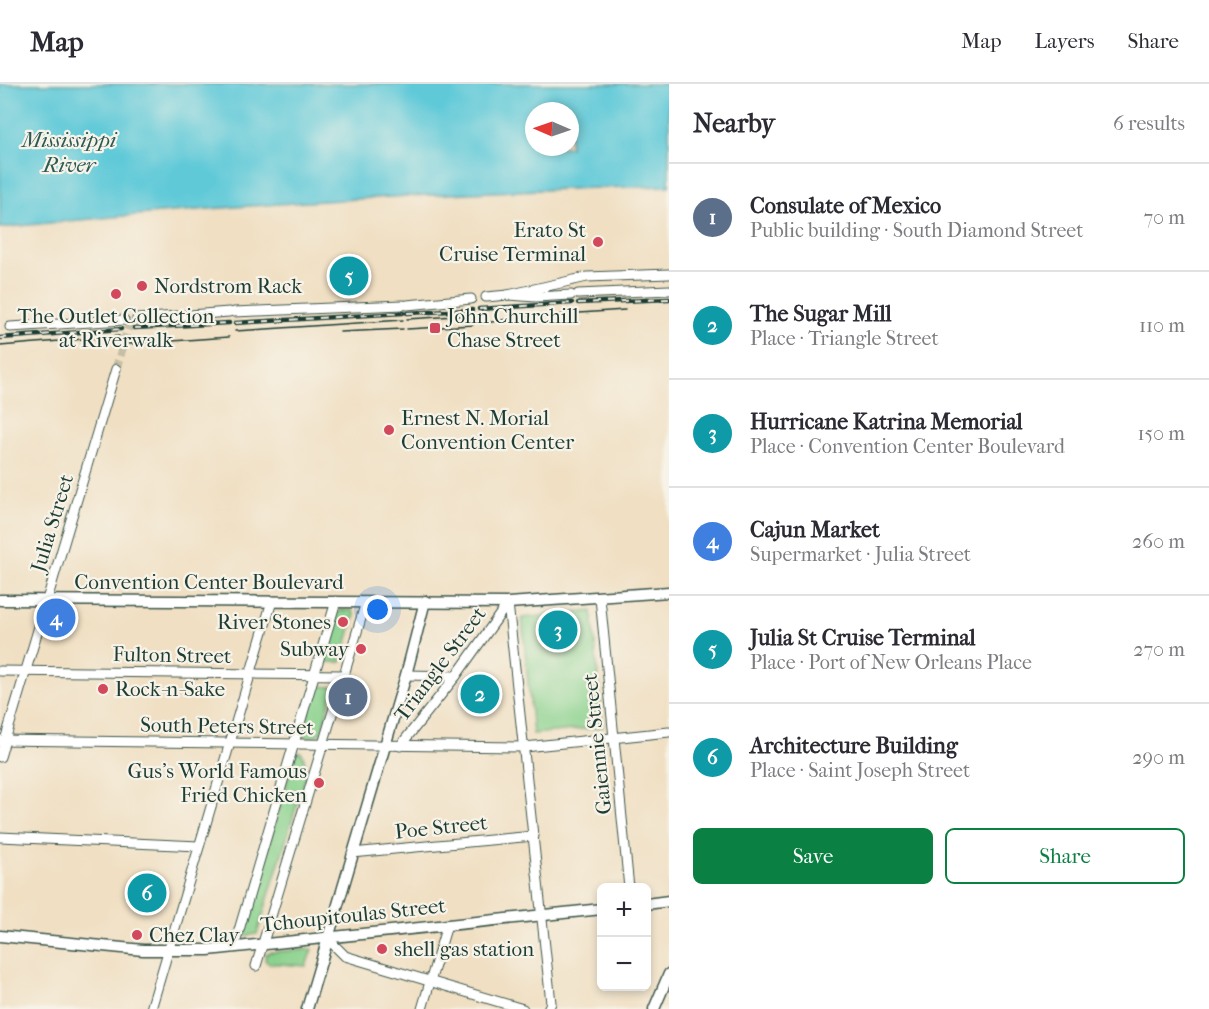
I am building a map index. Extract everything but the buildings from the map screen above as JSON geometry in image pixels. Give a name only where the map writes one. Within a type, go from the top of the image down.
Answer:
[{"type":"street","points":[[486,297],[508,295],[587,277],[669,274]]},
{"type":"street","points":[[508,295],[536,297],[669,290]]},
{"type":"street","points":[[137,319],[232,312],[405,305],[471,299]]},
{"type":"street","points":[[10,327],[124,320]]},
{"type":"street","name":"Julia Street","points":[[0,757],[2,741],[26,671],[116,369]]},
{"type":"street","name":"Convention Center Boulevard","points":[[0,600],[508,603],[669,592]]},
{"type":"street","name":"Gaiennie Street","points":[[600,598],[630,883]]},
{"type":"street","points":[[151,1009],[272,601]]},
{"type":"street","points":[[234,947],[336,601]]},
{"type":"street","points":[[306,1009],[406,675],[425,601]]},
{"type":"street","points":[[256,966],[366,602]]},
{"type":"street","points":[[508,603],[543,915],[551,1003],[548,1009]]},
{"type":"street","name":"Triangle Street","points":[[400,746],[456,676],[508,603]]},
{"type":"street","name":"Fulton Street","points":[[0,671],[343,675]]},
{"type":"street","points":[[406,675],[456,676]]},
{"type":"street","name":"South Peters Street","points":[[2,741],[525,747],[669,732]]},
{"type":"street","name":"Poe Street","points":[[352,853],[534,836]]},
{"type":"street","points":[[0,837],[199,846]]},
{"type":"street","points":[[651,903],[669,901]]},
{"type":"street","name":"Tchoupitoulas Street","points":[[0,936],[168,951],[234,947],[597,910]]},
{"type":"street","points":[[422,1009],[447,924]]},
{"type":"street","points":[[327,938],[345,956],[523,1009]]},
{"type":"street","points":[[654,1009],[669,974]]},
{"type":"green space","points":[[340,610],[352,610],[355,615],[341,662],[323,662],[337,615]]},
{"type":"green space","points":[[592,611],[603,727],[533,734],[522,618]]},
{"type":"green space","points":[[316,686],[334,687],[321,733],[314,737],[305,737],[303,732]]},
{"type":"green space","points":[[300,752],[303,755],[307,772],[257,934],[242,936],[295,755]]},
{"type":"green space","points":[[312,949],[306,966],[268,963],[265,960],[266,954],[271,952]]},
{"type":"water","name":"Mississippi River","points":[[0,84],[669,84],[669,186],[502,191],[167,212],[0,228]]},
{"type":"tunnel","points":[[116,369],[131,319]]},
{"type":"tram line","points":[[579,313],[625,310]]},
{"type":"tram line","points":[[481,324],[518,317],[574,314]]},
{"type":"tram line","points":[[407,319],[472,315]]},
{"type":"tram line","points":[[235,331],[403,320]]},
{"type":"tram line","points":[[407,329],[473,325]]},
{"type":"tram line","points":[[340,332],[403,329]]},
{"type":"tram line","points":[[0,346],[119,336]]},
{"type":"tram line","points":[[129,344],[229,337]]},
{"type":"railway","points":[[578,303],[669,299]]},
{"type":"railway","points":[[479,309],[572,303]]},
{"type":"railway","points":[[407,313],[472,310]]},
{"type":"railway","points":[[235,323],[403,313]]},
{"type":"railway","points":[[134,328],[229,323]]},
{"type":"railway","points":[[0,338],[121,329]]},
{"type":"place","name":"Erato St Cruise Terminal","points":[[598,242]]},
{"type":"place","name":"Julia St Cruise Terminal","points":[[349,276]]},
{"type":"place","name":"Nordstrom Rack","points":[[142,286]]},
{"type":"place","name":"The Outlet Collection at Riverwalk","points":[[116,294]]},
{"type":"place","name":"John Churchill Chase Street","points":[[435,328]]},
{"type":"place","name":"Ernest N. Morial Convention Center","points":[[389,430]]},
{"type":"place","name":"Cajun Market","points":[[56,618]]},
{"type":"place","name":"River Stones","points":[[343,622]]},
{"type":"place","name":"Hurricane Katrina Memorial","points":[[558,630]]},
{"type":"place","name":"Subway","points":[[361,649]]},
{"type":"place","name":"Rock-n-Sake","points":[[103,689]]},
{"type":"place","name":"The Sugar Mill","points":[[480,694]]},
{"type":"place","name":"Consulate of Mexico","points":[[348,697]]},
{"type":"place","name":"Gus’s World Famous Fried Chicken","points":[[319,783]]},
{"type":"place","name":"Architecture Building","points":[[147,893]]},
{"type":"place","name":"Chez Clay","points":[[137,935]]},
{"type":"place","name":"shell gas station","points":[[382,949]]}]
